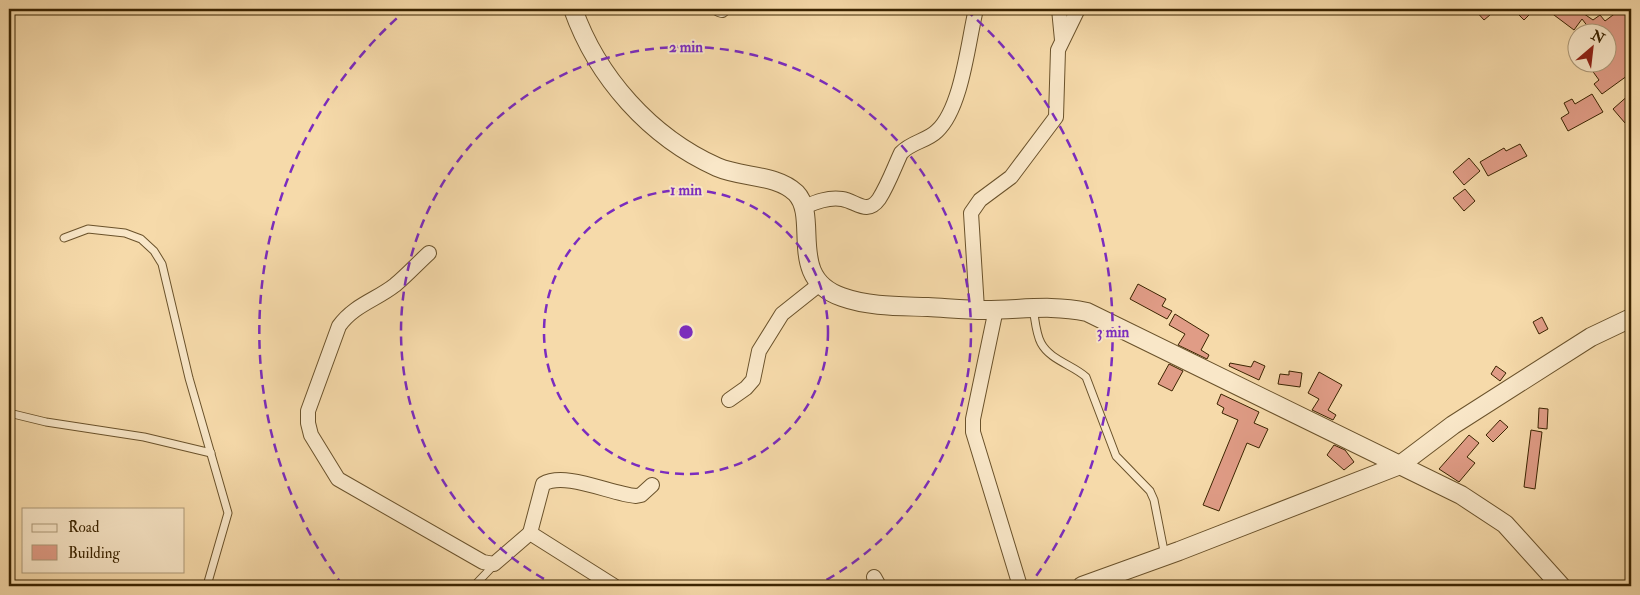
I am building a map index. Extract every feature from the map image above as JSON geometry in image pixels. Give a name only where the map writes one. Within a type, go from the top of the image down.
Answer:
[{"type":"street","points":[[573,9],[590,49],[613,85],[650,122],[684,148],[718,167],[770,180],[796,194],[804,207],[805,242],[810,265],[821,284],[839,296],[859,302],[977,309],[1067,308],[1107,320],[1461,495],[1505,524],[1561,586]]},
{"type":"street","points":[[804,207],[825,199],[843,199],[865,208],[879,200],[901,153],[907,147],[930,137],[950,116],[976,9]]},
{"type":"street","points":[[1059,9],[1062,40]]},
{"type":"street","points":[[977,309],[971,213],[974,206],[980,200],[1011,177],[1056,117],[1058,50],[1078,9]]},
{"type":"street","points":[[429,253],[394,285],[346,316],[339,326],[311,399],[308,423],[317,447],[338,479],[452,546],[483,562],[494,564],[530,533],[544,484],[549,481],[562,480],[636,496],[641,495],[652,485]]},
{"type":"street","points":[[729,400],[746,388],[753,380],[759,351],[782,314],[821,284]]},
{"type":"street","points":[[996,309],[973,419],[973,432],[1020,586]]},
{"type":"street","points":[[1082,586],[1400,465],[1454,425],[1583,343],[1631,318]]},
{"type":"street","points":[[530,533],[614,586]]},
{"type":"lane","points":[[64,238],[88,229],[112,230],[141,239],[154,251],[162,264],[189,378],[228,513],[208,582],[215,586]]},
{"type":"lane","points":[[1032,308],[1041,343],[1049,353],[1078,369],[1086,377],[1116,456],[1150,491],[1154,500],[1165,556]]},
{"type":"lane","points":[[9,413],[46,422],[144,437],[211,453]]},
{"type":"lane","points":[[474,586],[494,564]]},
{"type":"building","points":[[1474,9],[1497,9],[1484,20]]},
{"type":"building","points":[[1513,9],[1535,9],[1524,20]]},
{"type":"building","points":[[1546,9],[1577,9],[1593,20],[1600,15],[1605,21],[1621,9],[1631,9],[1631,73],[1602,94],[1594,84],[1599,80],[1593,72],[1618,72],[1618,22],[1584,22],[1582,19],[1580,22],[1568,22],[1568,26]]},
{"type":"building","points":[[1631,93],[1631,118],[1625,123],[1613,109]]},
{"type":"building","points":[[1592,94],[1603,112],[1568,131],[1561,118],[1569,113],[1564,103],[1572,99],[1575,104]]},
{"type":"building","points":[[1520,144],[1527,156],[1488,176],[1480,162],[1504,148],[1506,151]]},
{"type":"building","points":[[1469,158],[1480,171],[1464,185],[1453,172]]},
{"type":"building","points":[[1465,189],[1475,201],[1464,211],[1453,198]]},
{"type":"building","points":[[1138,284],[1166,299],[1162,306],[1172,311],[1167,319],[1130,299]]},
{"type":"building","points":[[1175,314],[1209,335],[1201,350],[1209,355],[1207,359],[1178,345],[1185,334],[1169,325]]},
{"type":"building","points":[[1542,317],[1548,329],[1539,334],[1533,322]]},
{"type":"building","points":[[1254,361],[1265,366],[1259,380],[1229,366],[1230,363],[1251,367]]},
{"type":"building","points":[[1169,364],[1183,371],[1172,391],[1158,384]]},
{"type":"building","points":[[1496,366],[1506,373],[1500,381],[1491,374]]},
{"type":"building","points":[[1289,371],[1302,373],[1300,387],[1278,384],[1280,374],[1289,375]]},
{"type":"building","points":[[1319,372],[1342,385],[1328,410],[1336,415],[1333,420],[1312,410],[1319,399],[1308,393]]},
{"type":"building","points":[[1221,394],[1259,412],[1254,423],[1268,429],[1259,448],[1247,443],[1219,511],[1203,505],[1238,420],[1222,413],[1224,408],[1217,404]]},
{"type":"building","points":[[1539,408],[1548,409],[1547,429],[1538,428]]},
{"type":"building","points":[[1500,420],[1508,427],[1493,442],[1486,435]]},
{"type":"building","points":[[1531,430],[1542,432],[1535,489],[1524,487]]},
{"type":"building","points":[[1469,435],[1479,443],[1467,457],[1475,463],[1459,482],[1439,469]]},
{"type":"building","points":[[1334,445],[1345,450],[1354,462],[1344,470],[1327,455]]}]
